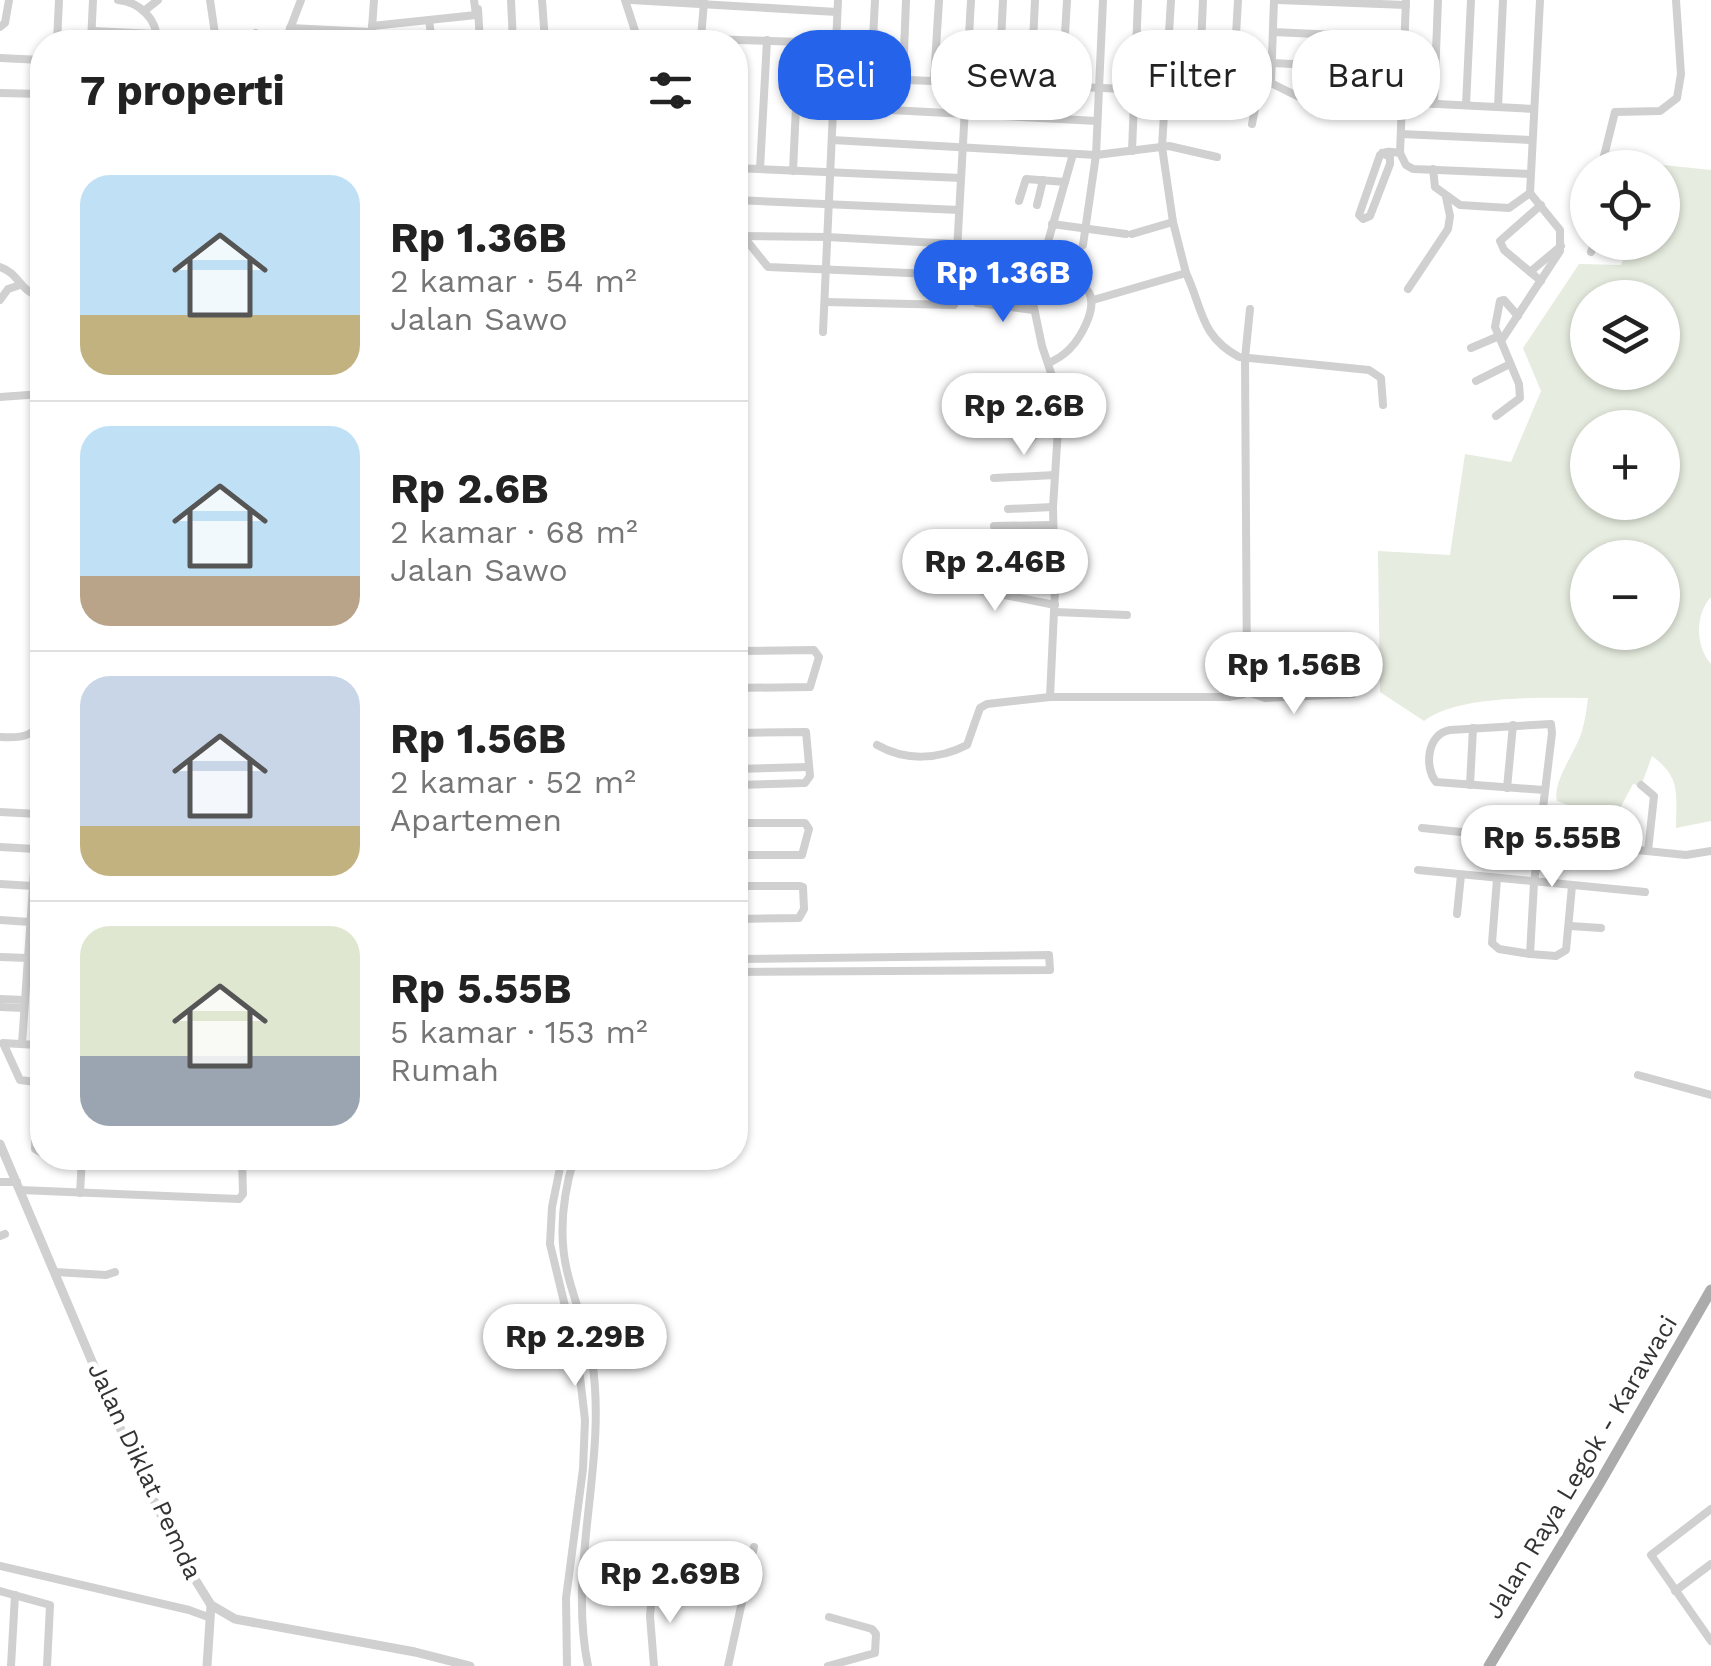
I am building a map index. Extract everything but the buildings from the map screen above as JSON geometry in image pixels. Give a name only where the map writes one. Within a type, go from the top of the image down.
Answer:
[{"type":"main road","name":"Jalan Raya Legok - Karawaci","points":[[1489,1666],[1600,1484],[1711,1290]]},
{"type":"street","points":[[0,27],[5,23],[9,0]]},
{"type":"street","points":[[57,30],[58,0]]},
{"type":"street","points":[[92,30],[93,0]]},
{"type":"street","points":[[118,0],[133,2],[144,11],[153,30]]},
{"type":"street","points":[[144,11],[158,0]]},
{"type":"street","points":[[210,0],[214,30]]},
{"type":"street","points":[[301,0],[290,28],[336,30]]},
{"type":"street","points":[[371,30],[374,0]]},
{"type":"street","points":[[384,30],[476,14],[476,0]]},
{"type":"street","points":[[476,0],[479,30]]},
{"type":"street","points":[[511,0],[512,30]]},
{"type":"street","points":[[542,0],[544,30]]},
{"type":"street","points":[[635,30],[628,0],[837,12]]},
{"type":"street","points":[[836,30],[838,0]]},
{"type":"street","points":[[873,30],[875,0]]},
{"type":"street","points":[[905,30],[906,0]]},
{"type":"street","points":[[937,30],[939,0]]},
{"type":"street","points":[[969,30],[971,0]]},
{"type":"street","points":[[1002,30],[1003,0]]},
{"type":"street","points":[[1034,30],[1035,0]]},
{"type":"street","points":[[1065,30],[1067,0]]},
{"type":"street","points":[[1083,245],[1096,155],[1103,0]]},
{"type":"street","points":[[1137,30],[1138,0]]},
{"type":"street","points":[[1169,30],[1171,0]]},
{"type":"street","points":[[1202,30],[1203,0]]},
{"type":"street","points":[[1236,30],[1238,0]]},
{"type":"street","points":[[1292,33],[1272,32],[1276,0],[1406,2],[1405,30]]},
{"type":"street","points":[[1437,30],[1438,0]]},
{"type":"street","points":[[1466,105],[1471,0]]},
{"type":"street","points":[[1498,107],[1503,0]]},
{"type":"street","points":[[1471,348],[1500,339],[1542,281],[1561,246],[1560,230],[1530,193],[1540,0]]},
{"type":"street","points":[[1606,150],[1615,112],[1660,110],[1676,98],[1682,74],[1676,0]]},
{"type":"street","points":[[702,30],[704,2]]},
{"type":"street","points":[[429,20],[430,30]]},
{"type":"street","points":[[748,40],[778,40]]},
{"type":"street","points":[[760,169],[766,40]]},
{"type":"street","points":[[0,58],[30,59]]},
{"type":"street","points":[[1272,63],[1292,64]]},
{"type":"street","points":[[1092,88],[1112,88]]},
{"type":"street","points":[[0,93],[30,94]]},
{"type":"street","points":[[1440,104],[1534,109]]},
{"type":"street","points":[[793,171],[795,120]]},
{"type":"street","points":[[823,332],[833,120]]},
{"type":"street","points":[[824,302],[950,307],[956,302],[964,120]]},
{"type":"street","points":[[1092,120],[1097,120]]},
{"type":"street","points":[[1132,151],[1133,120]]},
{"type":"street","points":[[1163,120],[1162,148],[1173,222],[1208,333],[1220,347],[1245,358],[1369,370],[1381,378],[1384,405]]},
{"type":"street","points":[[1252,124],[1253,120]]},
{"type":"street","points":[[1401,120],[1400,153],[1409,168],[1530,174]]},
{"type":"street","points":[[1401,134],[1532,140]]},
{"type":"street","points":[[832,140],[1096,155],[1172,147],[1217,157]]},
{"type":"street","points":[[1382,153],[1400,153]]},
{"type":"street","points":[[1382,153],[1390,160],[1370,216],[1363,219],[1359,215],[1382,153]]},
{"type":"street","points":[[1050,698],[1058,394],[1034,310],[1032,288],[1072,154]]},
{"type":"street","points":[[748,169],[961,178]]},
{"type":"street","points":[[1433,169],[1435,187],[1460,205],[1509,208],[1530,193]]},
{"type":"street","points":[[1020,201],[1026,179],[1065,182]]},
{"type":"street","points":[[1037,205],[1044,180]]},
{"type":"street","points":[[1370,184],[1380,188]]},
{"type":"street","points":[[1408,289],[1448,229],[1446,197]]},
{"type":"street","points":[[748,201],[959,210]]},
{"type":"street","points":[[1540,205],[1500,239],[1504,250],[1542,281]]},
{"type":"street","points":[[1052,224],[1128,234],[1173,222]]},
{"type":"street","points":[[748,236],[827,236],[957,244]]},
{"type":"street","points":[[748,245],[768,266],[956,275]]},
{"type":"street","points":[[1530,272],[1561,246]]},
{"type":"street","points":[[0,267],[10,270],[30,294]]},
{"type":"street","points":[[1093,300],[1186,273]]},
{"type":"street","points":[[999,274],[1071,280],[1093,300]]},
{"type":"street","points":[[0,300],[8,289],[20,285]]},
{"type":"street","points":[[1048,363],[1062,358],[1071,348],[1086,326],[1093,300]]},
{"type":"street","points":[[1496,416],[1520,398],[1519,384],[1495,327],[1500,302],[1504,300],[1518,316]]},
{"type":"street","points":[[977,303],[1034,310]]},
{"type":"street","points":[[876,744],[908,756],[942,756],[967,745],[980,708],[987,704],[1050,698],[1229,697],[1245,691],[1245,358],[1250,309]]},
{"type":"street","points":[[1476,380],[1510,364]]},
{"type":"street","points":[[0,398],[30,395]]},
{"type":"street","points":[[1028,442],[1039,430],[1058,428]]},
{"type":"street","points":[[994,478],[1055,475]]},
{"type":"street","points":[[1008,509],[1054,507]]},
{"type":"street","points":[[994,526],[1054,525]]},
{"type":"street","points":[[944,583],[1055,608],[1128,615]]},
{"type":"street","points":[[748,651],[814,650],[819,657],[810,687],[748,688]]},
{"type":"street","points":[[1245,691],[1265,698],[1353,694]]},
{"type":"street","points":[[1530,954],[1551,724],[1438,733],[1431,747],[1432,780],[1544,790]]},
{"type":"street","points":[[1507,788],[1513,725]]},
{"type":"street","points":[[1470,785],[1473,728]]},
{"type":"street","points":[[748,732],[806,732],[809,782],[748,786]]},
{"type":"street","points":[[0,737],[30,733]]},
{"type":"street","points":[[748,768],[808,767]]},
{"type":"street","points":[[1641,785],[1654,796],[1648,851]]},
{"type":"street","points":[[0,812],[30,814]]},
{"type":"street","points":[[748,824],[805,823],[809,829],[802,855],[748,855]]},
{"type":"street","points":[[1422,828],[1686,855],[1711,851]]},
{"type":"street","points":[[0,847],[30,849]]},
{"type":"street","points":[[1418,870],[1646,892]]},
{"type":"street","points":[[1457,914],[1461,874]]},
{"type":"street","points":[[1497,879],[1492,943],[1530,954],[1563,954],[1568,946],[1572,886]]},
{"type":"street","points":[[0,884],[30,886]]},
{"type":"street","points":[[748,886],[803,887],[804,909],[799,918],[748,919]]},
{"type":"street","points":[[0,920],[30,922],[22,1044]]},
{"type":"street","points":[[1570,926],[1601,928]]},
{"type":"street","points":[[748,959],[1049,955],[1050,970],[748,972]]},
{"type":"street","points":[[0,957],[28,958]]},
{"type":"street","points":[[0,999],[24,1004]]},
{"type":"street","points":[[0,1006],[24,1004]]},
{"type":"street","points":[[30,1046],[3,1043],[20,1080],[30,1081]]},
{"type":"street","points":[[1638,1075],[1711,1094]]},
{"type":"street","name":"Jalan Diklat Pemda","points":[[0,1144],[129,1450],[182,1560],[212,1605],[234,1619],[416,1652],[470,1666]]},
{"type":"street","points":[[80,1190],[81,1170]]},
{"type":"street","points":[[0,1182],[239,1199],[243,1194],[242,1170]]},
{"type":"street","points":[[560,1170],[550,1244],[578,1360],[585,1420],[566,1598],[567,1666]]},
{"type":"street","points":[[571,1170],[562,1210],[562,1243],[592,1358],[596,1420],[595,1470],[580,1575],[588,1666]]},
{"type":"street","points":[[56,1272],[114,1272]]},
{"type":"street","points":[[1711,1509],[1652,1555],[1711,1641]]},
{"type":"street","points":[[728,1666],[754,1547]]},
{"type":"street","points":[[1675,1590],[1711,1564]]},
{"type":"street","points":[[0,1566],[189,1610],[208,1618]]},
{"type":"street","points":[[653,1583],[650,1616],[654,1666]]},
{"type":"street","points":[[0,1591],[50,1604],[47,1666]]},
{"type":"street","points":[[11,1666],[15,1595]]},
{"type":"street","points":[[207,1666],[212,1605]]},
{"type":"street","points":[[828,1666],[876,1653],[872,1629],[829,1617]]},
{"type":"street","points":[[1702,1630],[1711,1623]]},
{"type":"shaded area","points":[[1680,167],[1711,170],[1711,597],[1702,612],[1699,630],[1702,648],[1711,664],[1711,821],[1676,828],[1673,780],[1652,756],[1641,786],[1633,784],[1618,812],[1605,819],[1557,801],[1561,776],[1582,731],[1588,698],[1480,702],[1439,712],[1424,721],[1380,692],[1378,551],[1450,555],[1465,454],[1511,462],[1541,391],[1523,348],[1579,264],[1621,265],[1623,260],[1680,260]]}]
